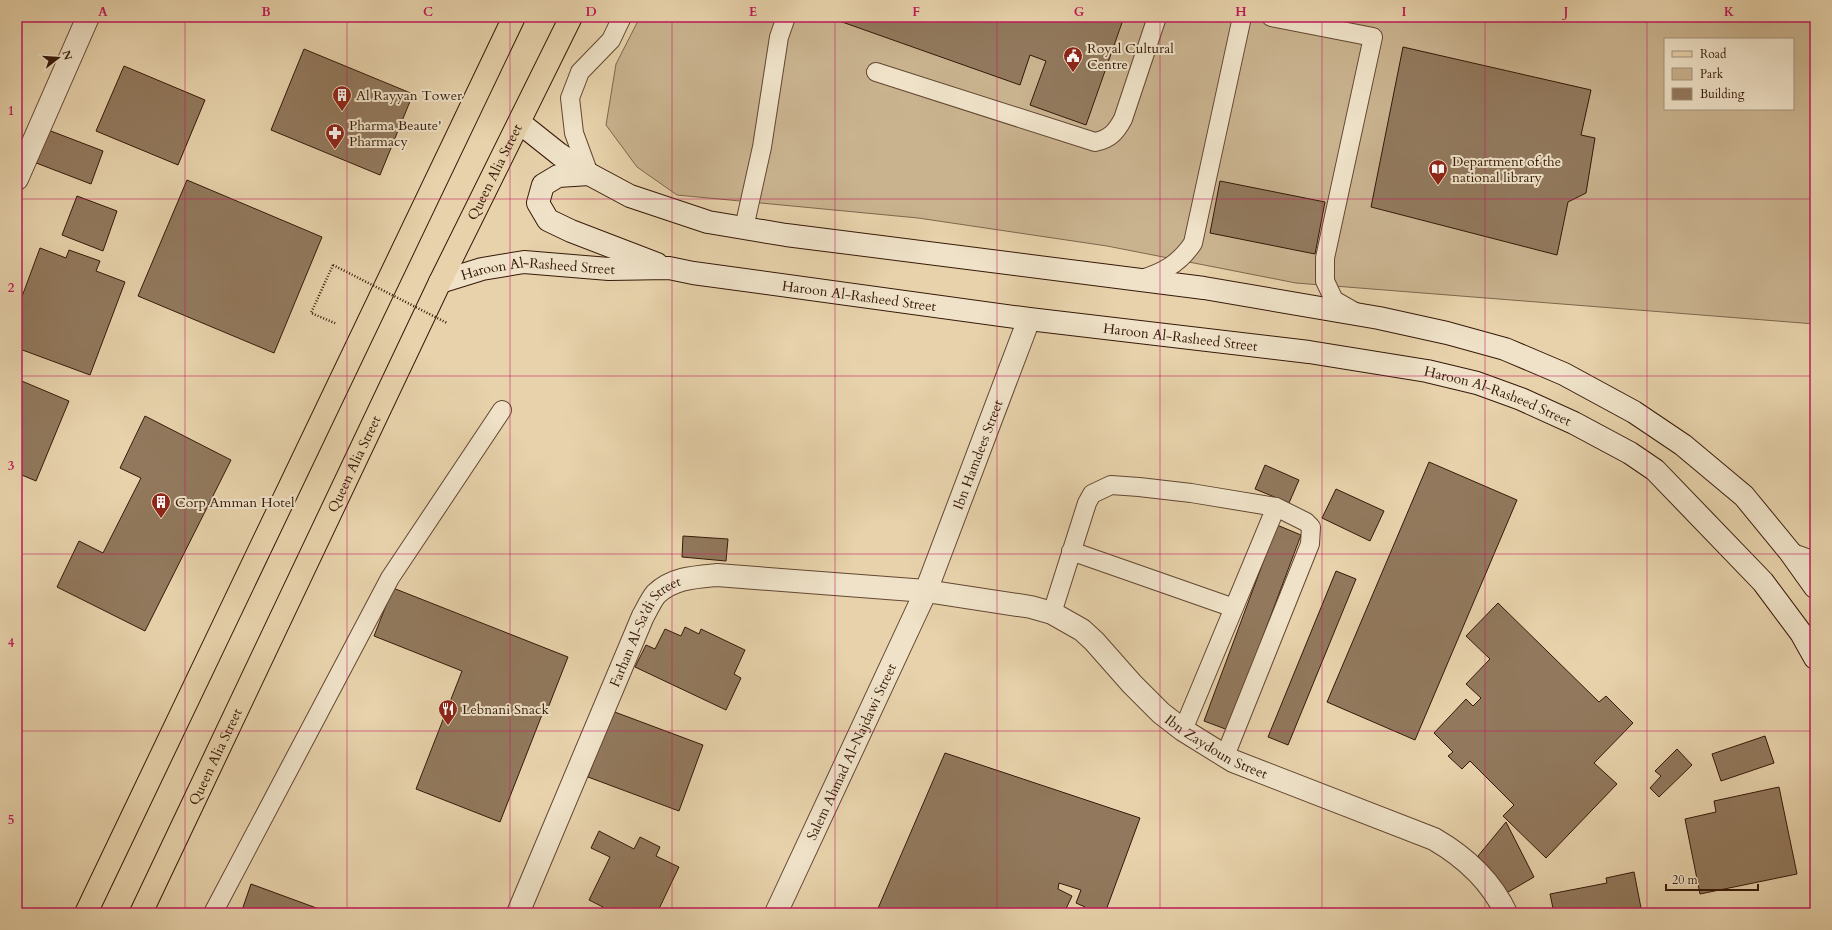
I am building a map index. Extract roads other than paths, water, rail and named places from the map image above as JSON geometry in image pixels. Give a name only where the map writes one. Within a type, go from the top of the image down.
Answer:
[{"type":"main road","points":[[17,179],[88,17]]},
{"type":"main road","points":[[86,913],[514,17]]},
{"type":"main road","name":"Queen Alia Street","points":[[141,913],[440,282],[520,123],[571,17]]},
{"type":"main road","points":[[520,123],[559,154],[589,174],[630,196],[708,222],[786,235],[1204,288],[1359,314],[1447,333],[1504,349],[1564,374],[1634,412],[1683,445],[1744,496],[1790,552],[1815,587]]},
{"type":"main road","points":[[589,174],[558,176],[542,185],[538,203],[548,220],[571,231],[669,268]]},
{"type":"main road","name":"Haroon Al-Rasheed Street","points":[[440,282],[482,269],[524,262],[609,269],[669,268],[693,273],[1029,319],[1309,352],[1427,371],[1477,384],[1522,399],[1595,434],[1630,453],[1655,470],[1763,582],[1801,633],[1815,658]]},
{"type":"main road","name":"Ibn Hamdees Street","points":[[926,591],[1029,319]]},
{"type":"main road","name":"Farhan Al-Sa'di Street","points":[[518,913],[635,635],[656,595],[672,583],[692,577],[717,575],[926,591]]},
{"type":"main road","name":"Ibn Zaydoun Street","points":[[926,591],[1031,607],[1052,614],[1082,630],[1094,640],[1146,698],[1183,730],[1233,761],[1434,839],[1454,851],[1472,865],[1499,898],[1506,913]]},
{"type":"main road","name":"Salem Ahmad Al-Najdawi Street","points":[[776,913],[926,591]]},
{"type":"lane","points":[[589,174],[574,133],[570,98],[580,72],[611,40],[622,17]]},
{"type":"lane","points":[[744,228],[762,147],[779,37],[786,17]]},
{"type":"lane","points":[[876,72],[1095,142],[1104,140],[1116,133],[1123,119],[1157,17]]},
{"type":"lane","points":[[1140,280],[1157,275],[1171,267],[1186,254],[1193,243],[1242,17]]},
{"type":"lane","points":[[1271,17],[1374,37],[1325,258],[1325,281],[1334,300],[1359,314]]},
{"type":"lane","points":[[213,913],[390,578],[502,410]]},
{"type":"lane","points":[[1052,614],[1087,503],[1092,494],[1111,485],[1191,493],[1276,507],[1306,522],[1311,527],[1310,544],[1225,756]]},
{"type":"lane","points":[[1183,730],[1276,507]]},
{"type":"lane","points":[[1071,551],[1234,608]]},
{"type":"lane","points":[[1790,552],[1815,561]]},
{"type":"place","name":"Royal Cultural Centre","points":[[1073,73]]},
{"type":"place","name":"Al Rayyan Tower","points":[[342,112]]},
{"type":"place","name":"Pharma Beaute' Pharmacy","points":[[335,150]]},
{"type":"place","name":"Department of the national library","points":[[1438,186]]},
{"type":"place","name":"Corp Amman Hotel","points":[[161,519]]},
{"type":"place","name":"Lebnani Snack","points":[[448,726]]}]
